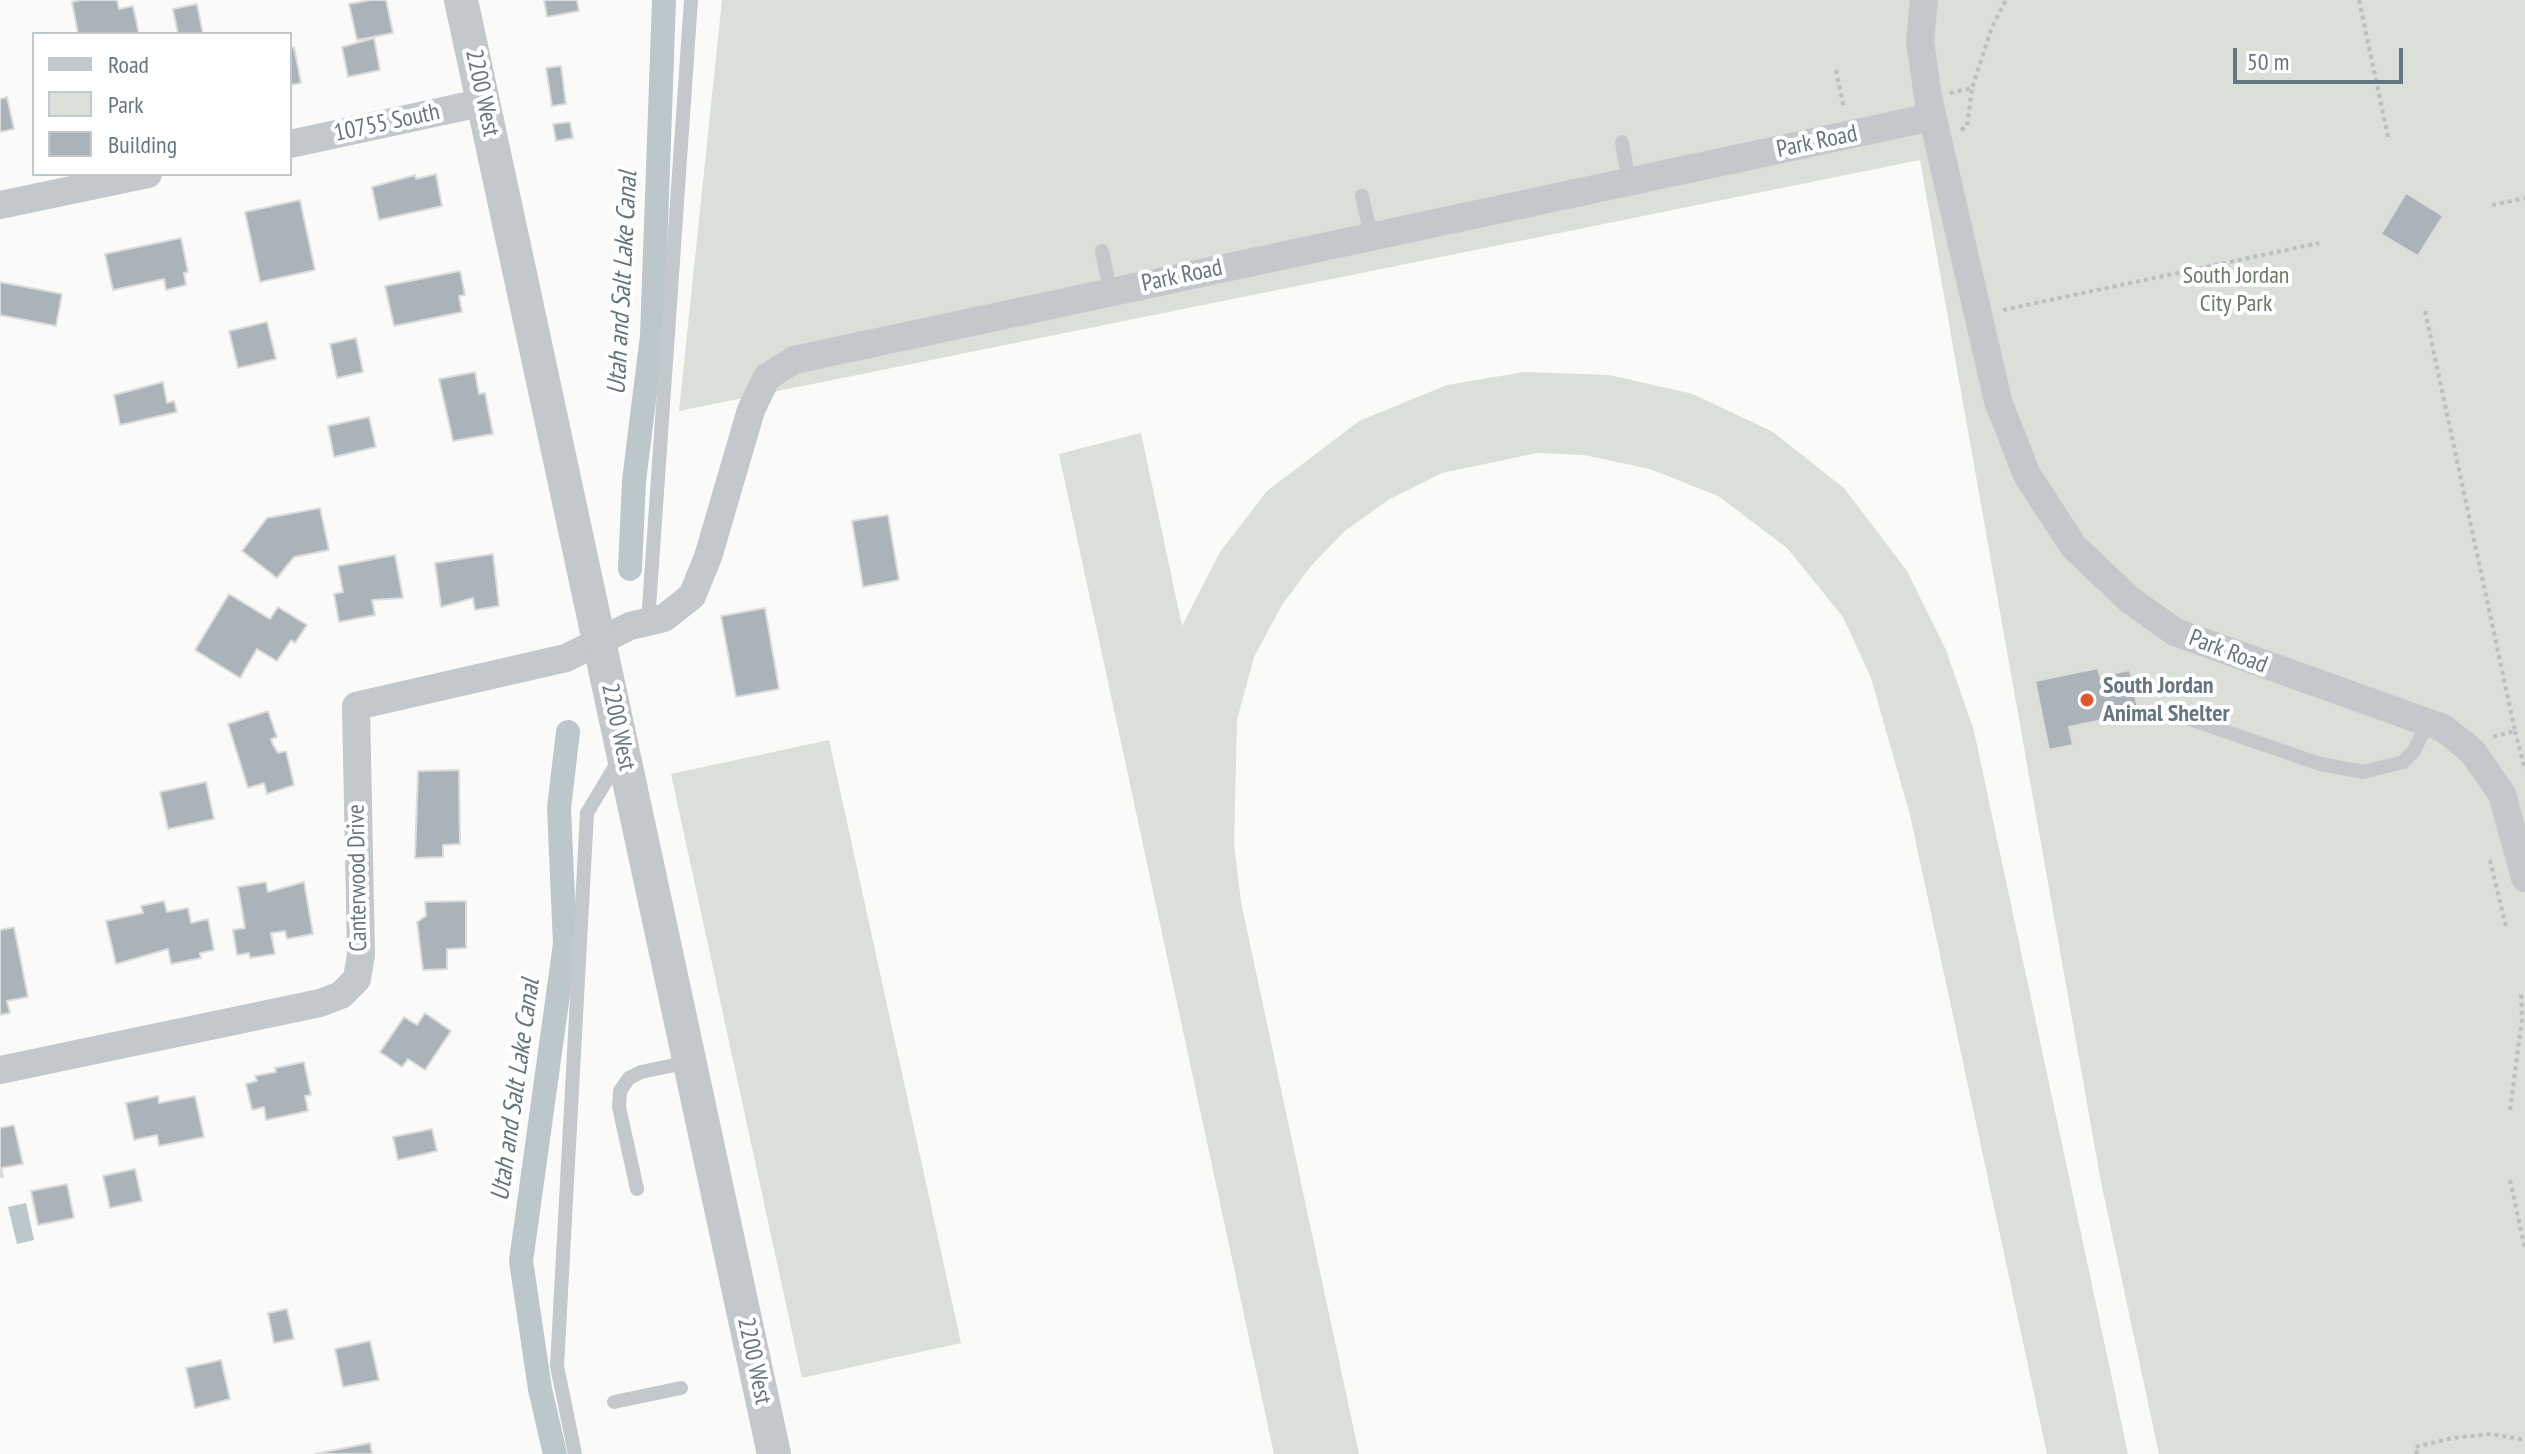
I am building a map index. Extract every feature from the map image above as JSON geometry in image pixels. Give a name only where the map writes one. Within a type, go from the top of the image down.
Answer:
[{"type":"street","name":"2200 West","points":[[461,0],[774,1454]]},
{"type":"street","name":"Park Road","points":[[1924,0],[1920,41],[1932,117],[1998,401],[2027,475],[2074,547],[2130,600],[2175,632],[2428,722],[2472,751],[2490,772],[2502,794],[2521,840],[2525,878]]},
{"type":"street","name":"10755 South","points":[[292,144],[485,102]]},
{"type":"street","name":"Park Road","points":[[600,641],[664,618],[692,596],[708,557],[751,410],[767,377],[794,360],[1932,117]]},
{"type":"street","points":[[0,205],[138,176]]},
{"type":"street","name":"Canterwood Drive","points":[[0,1070],[320,1003],[341,995],[357,979],[361,954],[356,706],[566,658],[600,641]]},
{"type":"lane","points":[[648,622],[691,0]]},
{"type":"lane","points":[[1622,142],[1629,183]]},
{"type":"lane","points":[[1362,196],[1371,236]]},
{"type":"lane","points":[[1102,251],[1110,291]]},
{"type":"lane","points":[[2175,714],[2320,764],[2363,772],[2403,762],[2414,751],[2428,722]]},
{"type":"lane","points":[[575,1454],[557,1366],[587,813],[623,752]]},
{"type":"lane","points":[[637,1189],[619,1107],[620,1091],[629,1078],[641,1072],[690,1062]]},
{"type":"lane","points":[[614,1402],[681,1388]]},
{"type":"path","points":[[1967,126],[1972,88],[1992,27],[2006,0]]},
{"type":"path","points":[[2359,0],[2388,137]]},
{"type":"path","points":[[1836,70],[1845,116]]},
{"type":"path","points":[[1948,94],[1972,88]]},
{"type":"path","points":[[2492,205],[2525,198]]},
{"type":"path","points":[[1993,312],[2319,243]]},
{"type":"path","points":[[2425,311],[2525,770]]},
{"type":"path","points":[[2487,738],[2515,731]]},
{"type":"path","points":[[2490,860],[2506,927]]},
{"type":"path","points":[[2510,1110],[2522,1019],[2521,991]]},
{"type":"path","points":[[2510,1180],[2525,1249]]},
{"type":"path","points":[[2417,1454],[2415,1447],[2453,1438],[2491,1434],[2525,1440]]},
{"type":"green space","name":"South Jordan City Park","points":[[722,0],[2525,0],[2525,1454],[2159,1454],[2101,1182],[1920,160],[679,411]]},
{"type":"green space","points":[[1524,372],[1609,375],[1693,394],[1773,432],[1844,488],[1907,571],[1946,650],[1974,731],[2128,1454],[2047,1454],[1910,815],[1871,678],[1843,617],[1787,548],[1718,496],[1650,469],[1584,455],[1537,453],[1442,473],[1388,500],[1345,531],[1311,566],[1282,605],[1254,657],[1237,720],[1234,844],[1241,902],[1359,1454],[1274,1454],[1059,454],[1141,433],[1182,626],[1220,552],[1267,491],[1359,421],[1447,385]]},
{"type":"green space","points":[[829,740],[961,1343],[802,1378],[671,774]]},
{"type":"shaded area","points":[[26,1203],[34,1240],[17,1244],[8,1207]]},
{"type":"building","points":[[117,0],[119,9],[133,6],[139,32],[78,32],[72,2]]},
{"type":"building","points":[[386,0],[393,33],[357,40],[349,4]]},
{"type":"building","points":[[544,0],[577,0],[579,11],[547,17]]},
{"type":"building","points":[[197,4],[203,32],[178,32],[173,9]]},
{"type":"building","points":[[374,38],[380,70],[348,77],[342,47]]},
{"type":"building","points":[[292,48],[301,83],[292,85]]},
{"type":"building","points":[[561,66],[566,104],[552,106],[546,68]]},
{"type":"building","points":[[7,97],[14,129],[0,132],[0,99]]},
{"type":"building","points":[[570,122],[573,138],[556,141],[553,124]]},
{"type":"building","points":[[436,174],[442,206],[379,220],[372,187],[415,175],[416,179]]},
{"type":"building","points":[[2406,193],[2443,216],[2418,256],[2381,234]]},
{"type":"building","points":[[300,200],[315,270],[260,282],[245,212]]},
{"type":"building","points":[[181,238],[188,272],[184,273],[186,285],[166,290],[164,279],[113,290],[105,254]]},
{"type":"building","points":[[460,271],[465,295],[459,296],[462,312],[394,326],[385,286]]},
{"type":"building","points":[[0,282],[62,294],[56,326],[0,315]]},
{"type":"building","points":[[267,322],[276,359],[238,368],[229,331]]},
{"type":"building","points":[[356,338],[363,372],[337,378],[330,344]]},
{"type":"building","points":[[475,372],[479,394],[485,393],[493,434],[453,441],[439,379]]},
{"type":"building","points":[[163,382],[167,403],[174,401],[177,412],[120,425],[114,395]]},
{"type":"building","points":[[369,417],[376,447],[334,457],[328,426]]},
{"type":"building","points":[[320,508],[329,550],[294,557],[277,578],[242,551],[267,518]]},
{"type":"building","points":[[888,515],[899,580],[863,587],[852,521]]},
{"type":"building","points":[[493,554],[499,606],[475,610],[473,598],[441,607],[435,563]]},
{"type":"building","points":[[395,555],[403,598],[372,600],[375,615],[339,622],[334,594],[343,592],[338,566]]},
{"type":"building","points":[[229,594],[270,619],[278,607],[307,625],[295,643],[291,640],[277,661],[257,649],[240,678],[195,650]]},
{"type":"building","points":[[765,608],[779,689],[736,697],[721,616]]},
{"type":"building","name":"South Jordan Animal Shelter","points":[[2098,668],[2100,676],[2130,670],[2140,719],[2108,725],[2107,719],[2069,727],[2073,745],[2049,750],[2035,681]]},
{"type":"building","points":[[268,711],[277,737],[271,739],[273,745],[278,753],[286,751],[294,785],[267,794],[264,783],[248,788],[228,724]]},
{"type":"building","points":[[459,770],[460,844],[443,845],[443,857],[415,858],[418,771]]},
{"type":"building","points":[[206,782],[214,819],[168,829],[160,792]]},
{"type":"building","points":[[266,882],[268,892],[304,882],[313,934],[287,939],[285,931],[271,933],[275,954],[250,958],[249,953],[237,955],[233,930],[245,928],[238,887]]},
{"type":"building","points":[[164,901],[167,912],[188,908],[191,923],[208,919],[214,950],[200,953],[201,958],[171,964],[168,949],[116,964],[106,921],[143,913],[141,906]]},
{"type":"building","points":[[466,901],[466,948],[447,949],[447,969],[423,970],[417,922],[426,916],[425,902]]},
{"type":"building","points":[[14,927],[28,997],[7,1001],[10,1013],[0,1015],[0,930]]},
{"type":"building","points":[[425,1013],[451,1031],[425,1070],[408,1059],[402,1067],[380,1052],[404,1017],[417,1025]]},
{"type":"building","points":[[304,1062],[311,1095],[305,1096],[308,1111],[266,1120],[264,1107],[252,1110],[246,1084],[257,1081],[255,1076],[276,1072],[275,1068]]},
{"type":"building","points":[[158,1096],[159,1103],[195,1096],[204,1137],[159,1146],[157,1135],[134,1140],[126,1103]]},
{"type":"building","points":[[14,1125],[23,1164],[1,1168],[3,1177],[0,1177],[0,1128]]},
{"type":"building","points":[[432,1129],[437,1151],[398,1160],[393,1137]]},
{"type":"building","points":[[135,1169],[142,1201],[110,1208],[103,1176]]},
{"type":"building","points":[[67,1184],[74,1218],[38,1225],[31,1191]]},
{"type":"building","points":[[287,1309],[294,1339],[274,1343],[268,1313]]},
{"type":"building","points":[[370,1341],[379,1380],[343,1387],[335,1349]]},
{"type":"building","points":[[221,1360],[230,1399],[195,1408],[186,1368]]},
{"type":"building","points":[[370,1443],[372,1454],[315,1454]]},
{"type":"waterway","name":"Utah and Salt Lake Canal","points":[[630,569],[634,481],[652,336],[664,0]]},
{"type":"waterway","name":"Utah and Salt Lake Canal","points":[[555,1454],[540,1389],[521,1261],[565,944],[559,808],[568,732]]},
{"type":"place","name":"South Jordan Animal Shelter","points":[[2087,700]]}]
